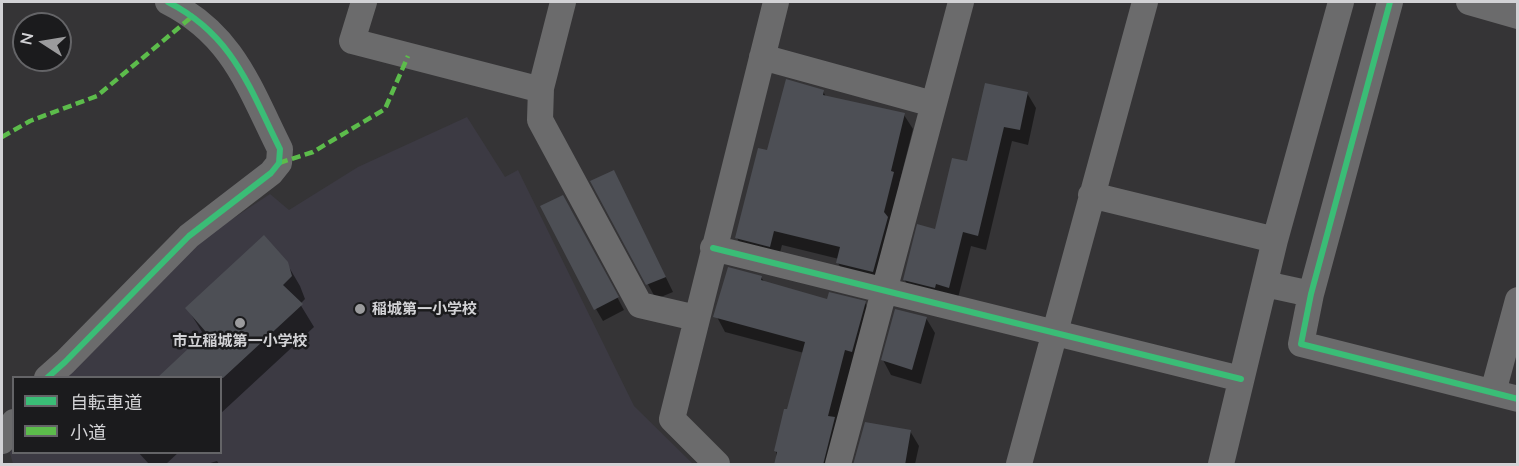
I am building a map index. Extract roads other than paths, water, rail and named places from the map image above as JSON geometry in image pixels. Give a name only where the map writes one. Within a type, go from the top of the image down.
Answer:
[{"type":"street","points":[[49,376],[189,236],[271,173],[279,163],[280,149],[240,69],[218,38],[194,15],[168,2]]},
{"type":"street","points":[[364,2],[352,41],[541,88]]},
{"type":"street","points":[[563,2],[541,88],[540,120],[640,305],[696,318]]},
{"type":"street","points":[[717,465],[672,419],[776,2]]},
{"type":"street","points":[[838,465],[961,2]]},
{"type":"street","points":[[1019,465],[1145,2]]},
{"type":"street","points":[[1221,465],[1275,240],[1341,2]]},
{"type":"street","points":[[1390,2],[1311,294],[1301,344],[1505,395],[1518,300]]},
{"type":"street","points":[[1469,2],[1518,16]]},
{"type":"street","points":[[762,57],[933,104]]},
{"type":"street","points":[[1091,195],[1275,240]]},
{"type":"street","points":[[713,249],[1241,379]]},
{"type":"street","points":[[1265,284],[1311,294]]},
{"type":"street","points":[[2,441],[12,425]]},
{"type":"place","name":"稲城第一小学校","points":[[360,309]]},
{"type":"place","name":"市立稲城第一小学校","points":[[240,323]]}]
